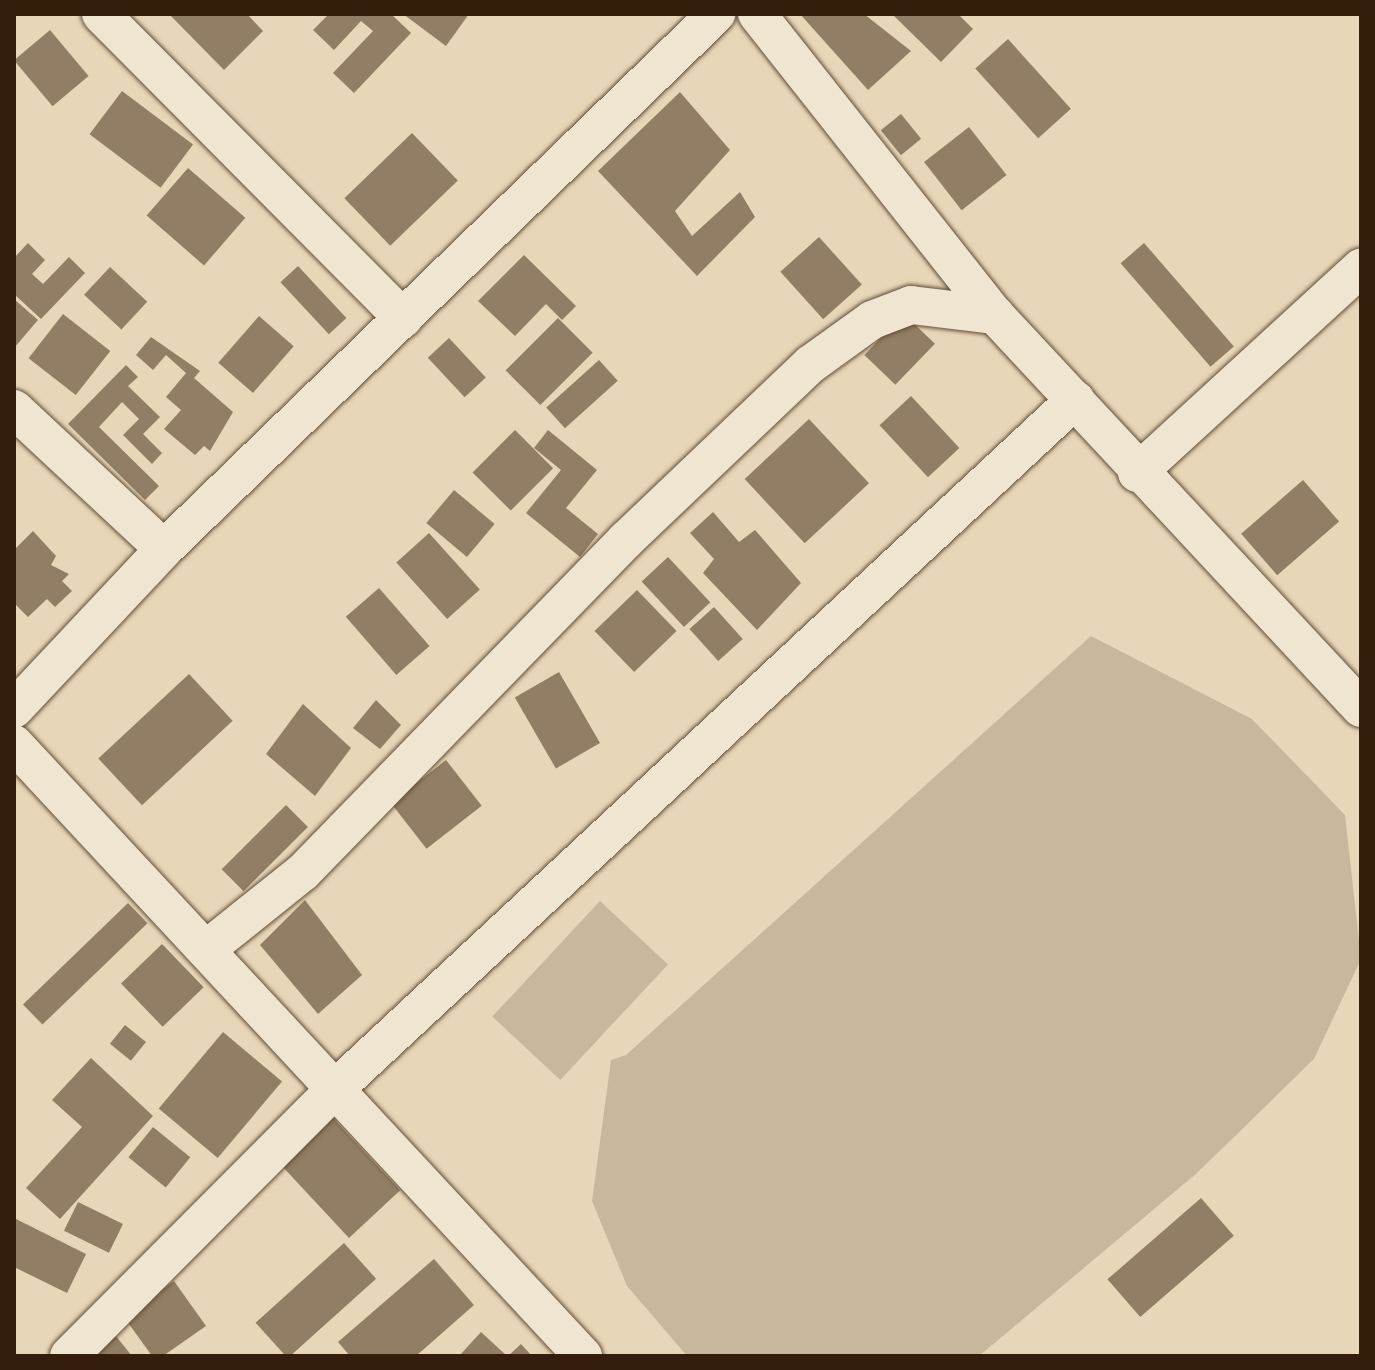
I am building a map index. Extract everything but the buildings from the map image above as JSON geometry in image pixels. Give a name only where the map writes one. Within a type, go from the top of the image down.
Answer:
[{"type":"street","points":[[101,14],[403,318]]},
{"type":"street","points":[[14,709],[164,549],[716,14]]},
{"type":"street","points":[[757,14],[995,315],[1075,400],[1137,473],[1361,708]]},
{"type":"street","points":[[1137,473],[1361,268]]},
{"type":"street","points":[[208,948],[303,872],[626,540],[811,364],[872,320],[911,305],[995,315]]},
{"type":"street","points":[[69,1356],[334,1090],[1075,400]]},
{"type":"street","points":[[14,409],[164,549]]},
{"type":"street","points":[[14,744],[208,948],[334,1090],[583,1356]]},
{"type":"shaded area","points":[[1091,636],[1252,719],[1345,815],[1361,959],[1314,1059],[1197,1173],[979,1356],[687,1356],[627,1286],[592,1201],[611,1060],[626,1055]]},
{"type":"shaded area","points":[[600,901],[668,964],[560,1080],[492,1017]]}]
